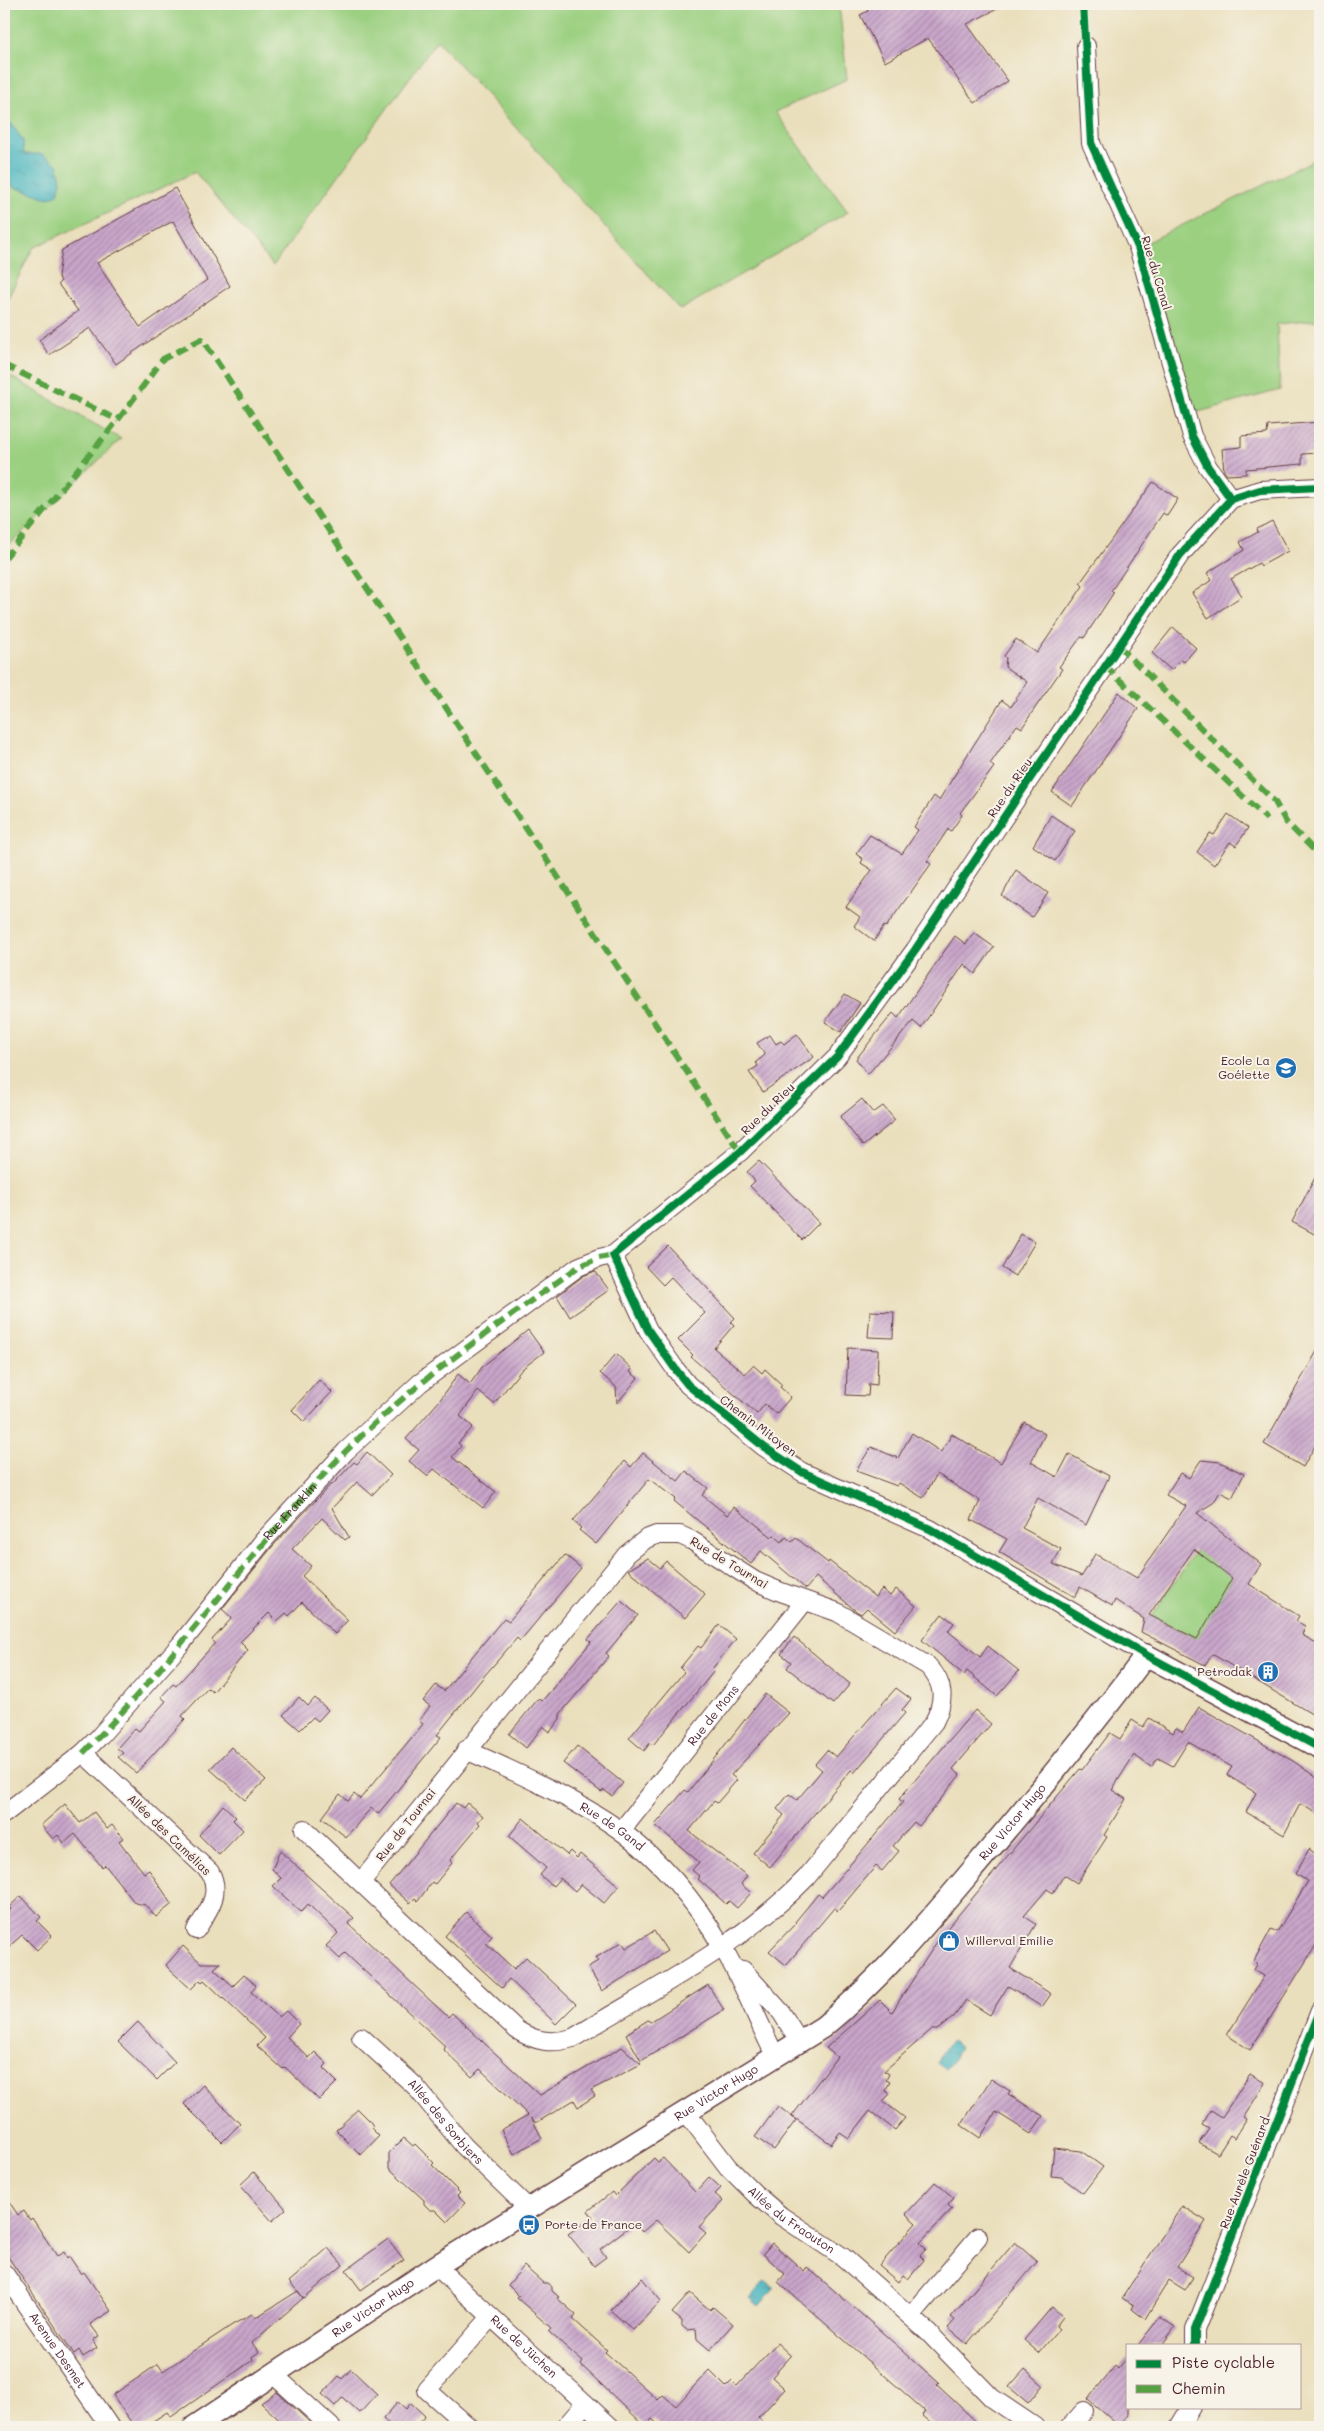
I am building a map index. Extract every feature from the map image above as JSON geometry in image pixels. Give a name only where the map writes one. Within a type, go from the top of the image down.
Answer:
[{"type":"street","name":"Rue du Canal","points":[[1086,46],[1091,143],[1138,248],[1192,436],[1208,467],[1231,499]]},
{"type":"street","points":[[1231,499],[1260,490],[1320,487]]},
{"type":"street","name":"Rue du Rieu","points":[[613,1255],[740,1152],[837,1058],[915,950],[1180,555],[1231,499]]},
{"type":"street","name":"Chemin Mitoyen","points":[[613,1255],[648,1330],[676,1370],[688,1385],[764,1447],[802,1472],[930,1529],[1146,1655]]},
{"type":"street","name":"Rue Franklin","points":[[4,1814],[83,1753],[180,1645],[264,1540],[346,1451],[420,1383],[578,1267],[593,1260],[613,1255]]},
{"type":"street","name":"Rue de Tournai","points":[[304,1829],[517,2030],[530,2038],[544,2042],[559,2042],[573,2038],[723,1947],[775,1908],[806,1878],[934,1722],[940,1709],[941,1686],[937,1676],[928,1666],[850,1619],[755,1581],[691,1540],[669,1534],[646,1539],[627,1554],[466,1750],[361,1882]]},
{"type":"street","name":"Rue de Mons","points":[[621,1831],[805,1601]]},
{"type":"street","points":[[1146,1655],[1320,1748]]},
{"type":"street","name":"Rue Victor Hugo","points":[[194,2427],[436,2266],[800,2042],[842,2011],[904,1950],[1015,1820],[1146,1655]]},
{"type":"street","name":"Rue de Gand","points":[[466,1750],[530,1780],[621,1831],[648,1854],[687,1896],[723,1947]]},
{"type":"street","name":"Allée des Camélias","points":[[83,1753],[210,1872],[214,1882],[215,1896],[196,1930]]},
{"type":"street","points":[[723,1947],[780,2012],[800,2042]]},
{"type":"street","points":[[723,1947],[748,1994],[776,2057]]},
{"type":"street","name":"Rue Aurèle Guénard","points":[[1195,2344],[1195,2330],[1320,2010]]},
{"type":"street","name":"Allée des Sorbiers","points":[[361,2037],[415,2086],[464,2146],[529,2208]]},
{"type":"street","name":"Allée du Fraouton","points":[[686,2112],[728,2167],[756,2194],[781,2216],[843,2257],[954,2357],[992,2398],[1035,2427]]},
{"type":"street","points":[[910,2316],[978,2237]]},
{"type":"street","name":"Rue de Jüchen","points":[[436,2266],[611,2427]]},
{"type":"street","name":"Avenue Desmet","points":[[4,2273],[110,2427]]},
{"type":"street","points":[[469,2427],[427,2390],[491,2317]]},
{"type":"street","points":[[273,2374],[331,2427]]},
{"type":"street","points":[[565,2427],[585,2404]]},
{"type":"street","points":[[1179,2427],[1190,2408]]},
{"type":"street","points":[[1070,2427],[1084,2411]]},
{"type":"green space","points":[[4,4],[839,4],[847,79],[775,112],[848,212],[680,310],[437,40],[273,266],[195,172],[33,248],[4,306]]},
{"type":"green space","points":[[1320,157],[1320,320],[1277,324],[1280,390],[1180,417],[1138,247]]},
{"type":"green space","points":[[4,373],[121,439],[4,550]]},
{"type":"green space","points":[[1196,1550],[1233,1577],[1199,1639],[1152,1616]]},
{"type":"water","points":[[4,122],[12,124],[23,141],[24,154],[42,154],[58,165],[61,181],[58,194],[48,198],[13,187],[6,173],[8,157],[4,155]]},
{"type":"water","points":[[951,2041],[960,2047],[954,2059],[945,2069],[937,2063]]},
{"type":"water","points":[[765,2281],[774,2289],[759,2306],[750,2298]]},
{"type":"building","points":[[865,4],[1007,4],[967,24],[1008,81],[975,103],[928,38],[885,62],[860,15],[868,11]]},
{"type":"building","points":[[175,188],[230,286],[116,364],[90,328],[49,355],[39,340],[78,311],[58,284],[61,281],[58,276],[62,250]],"holes":[[[173,221],[207,280],[140,327],[97,263]]]},
{"type":"building","points":[[1320,422],[1320,453],[1302,454],[1302,464],[1246,469],[1246,474],[1227,475],[1224,471],[1222,449],[1241,447],[1241,436],[1267,434],[1268,426]]},
{"type":"building","points":[[1153,482],[1178,499],[1167,516],[1163,513],[1111,591],[1114,592],[1084,638],[1081,637],[1059,667],[1062,669],[1022,728],[1017,725],[990,764],[994,767],[960,813],[962,815],[951,831],[948,829],[927,861],[931,864],[874,941],[854,926],[860,917],[846,907],[872,870],[861,863],[863,859],[856,854],[870,835],[902,854],[918,830],[914,827],[934,796],[939,800],[1002,700],[1011,707],[1027,682],[1005,667],[1006,658],[1004,656],[1016,639],[1037,653],[1083,586],[1080,583]]},
{"type":"building","points":[[1272,521],[1288,551],[1261,566],[1259,563],[1231,579],[1242,596],[1208,618],[1192,593],[1212,580],[1207,573],[1244,550],[1240,542],[1258,532],[1257,529]]},
{"type":"building","points":[[1173,627],[1196,648],[1184,662],[1181,660],[1171,670],[1152,653]]},
{"type":"building","points":[[1119,692],[1138,709],[1072,806],[1052,792]]},
{"type":"building","points":[[1228,814],[1248,828],[1236,846],[1230,842],[1214,865],[1197,852],[1210,833],[1214,835]]},
{"type":"building","points":[[1051,815],[1075,831],[1055,861],[1033,846]]},
{"type":"building","points":[[1016,870],[1048,893],[1032,917],[1002,896]]},
{"type":"building","points":[[974,933],[994,947],[975,974],[964,964],[921,1028],[913,1021],[868,1074],[856,1059],[893,1013],[898,1018],[955,936],[966,944]]},
{"type":"building","points":[[845,994],[860,1003],[841,1032],[825,1022]]},
{"type":"building","points":[[797,1034],[814,1057],[763,1092],[749,1072],[758,1066],[756,1062],[765,1055],[757,1043],[770,1035],[776,1044],[781,1041],[784,1044]]},
{"type":"building","points":[[862,1099],[873,1113],[883,1106],[895,1120],[863,1146],[840,1117]]},
{"type":"building","points":[[759,1161],[819,1223],[802,1240],[750,1186],[755,1181],[747,1172]]},
{"type":"building","points":[[1320,1168],[1320,1237],[1292,1222]]},
{"type":"building","points":[[1021,1234],[1035,1242],[1015,1276],[1002,1268]]},
{"type":"building","points":[[668,1246],[735,1318],[731,1322],[734,1325],[714,1348],[745,1374],[753,1365],[762,1373],[765,1369],[782,1385],[780,1387],[791,1397],[776,1414],[765,1404],[757,1414],[691,1357],[693,1355],[678,1340],[705,1313],[671,1277],[663,1285],[646,1267]]},
{"type":"building","points":[[595,1271],[609,1290],[570,1317],[557,1296],[583,1276]]},
{"type":"building","points":[[870,1311],[894,1312],[893,1338],[868,1337]]},
{"type":"building","points":[[528,1330],[544,1352],[522,1369],[494,1404],[478,1391],[460,1416],[473,1427],[458,1443],[461,1446],[452,1457],[496,1492],[483,1508],[434,1469],[427,1476],[409,1461],[419,1450],[406,1439],[440,1400],[458,1374],[470,1384],[483,1366]]},
{"type":"building","points":[[1320,1346],[1320,1437],[1303,1467],[1264,1444]]},
{"type":"building","points":[[848,1348],[878,1350],[877,1385],[869,1384],[868,1396],[846,1395]]},
{"type":"building","points":[[616,1354],[632,1369],[630,1372],[638,1378],[617,1403],[616,1387],[600,1373]]},
{"type":"building","points":[[319,1380],[332,1392],[304,1422],[292,1410]]},
{"type":"building","points":[[1024,1422],[1045,1434],[1031,1462],[1057,1477],[1069,1454],[1109,1476],[1086,1525],[1038,1498],[1022,1528],[1061,1549],[1053,1564],[1082,1576],[1095,1554],[1137,1578],[1186,1506],[1166,1495],[1180,1473],[1189,1478],[1201,1460],[1220,1462],[1244,1474],[1232,1498],[1220,1492],[1213,1503],[1197,1513],[1261,1564],[1249,1584],[1299,1616],[1296,1621],[1305,1626],[1302,1635],[1320,1645],[1320,1719],[1212,1654],[1205,1665],[1141,1632],[1144,1619],[1115,1600],[1112,1606],[1080,1587],[1075,1597],[999,1552],[1007,1539],[971,1520],[980,1501],[937,1474],[923,1498],[899,1483],[897,1486],[856,1471],[871,1447],[898,1458],[912,1433],[941,1452],[952,1434],[1001,1463]],"holes":[[[1194,1549],[1232,1578],[1197,1639],[1149,1615]]]},
{"type":"building","points":[[367,1452],[391,1475],[372,1495],[357,1482],[332,1508],[349,1537],[345,1540],[322,1518],[292,1549],[311,1566],[302,1576],[348,1620],[335,1634],[302,1602],[289,1616],[286,1613],[277,1621],[269,1613],[240,1642],[248,1650],[213,1692],[208,1688],[182,1716],[185,1719],[136,1773],[118,1757],[123,1753],[117,1748],[135,1728],[139,1731],[166,1701],[161,1697],[173,1684],[176,1686],[215,1643],[212,1640],[232,1618],[222,1609],[272,1547],[331,1484],[354,1462],[357,1464]]},
{"type":"building","points":[[643,1453],[678,1481],[686,1471],[708,1488],[702,1495],[727,1515],[734,1507],[772,1537],[774,1535],[782,1542],[786,1537],[792,1542],[796,1538],[875,1597],[882,1589],[890,1596],[896,1589],[916,1606],[895,1631],[867,1608],[861,1614],[856,1611],[816,1577],[806,1589],[761,1551],[751,1564],[674,1501],[676,1499],[649,1479],[596,1544],[579,1530],[581,1528],[573,1521],[625,1461],[631,1467]]},
{"type":"building","points":[[565,1555],[581,1568],[520,1641],[517,1638],[485,1675],[437,1735],[441,1737],[378,1814],[371,1808],[346,1837],[322,1818],[340,1794],[348,1801],[354,1794],[360,1799],[423,1724],[419,1721],[430,1706],[423,1701],[436,1685],[444,1691],[504,1618],[509,1621]]},
{"type":"building","points":[[648,1558],[660,1568],[666,1561],[705,1594],[685,1618],[628,1570]]},
{"type":"building","points":[[621,1601],[638,1615],[606,1653],[609,1656],[560,1714],[560,1719],[550,1732],[543,1726],[526,1748],[509,1734],[538,1699],[542,1701],[591,1642],[588,1639]]},
{"type":"building","points":[[942,1614],[954,1623],[948,1631],[980,1657],[988,1646],[1019,1671],[997,1696],[967,1671],[964,1675],[922,1640]]},
{"type":"building","points":[[719,1625],[736,1639],[712,1669],[714,1671],[653,1745],[650,1743],[644,1751],[629,1738],[684,1672],[680,1668],[698,1646],[701,1648]]},
{"type":"building","points":[[794,1637],[850,1684],[833,1704],[787,1668],[791,1662],[781,1654]]},
{"type":"building","points":[[896,1688],[911,1699],[902,1710],[905,1713],[854,1773],[851,1770],[770,1867],[753,1853],[784,1815],[777,1809],[789,1794],[797,1800],[822,1770],[815,1764],[827,1750],[836,1757]]},
{"type":"building","points":[[765,1694],[789,1713],[731,1775],[737,1780],[717,1803],[714,1801],[689,1831],[747,1876],[741,1884],[751,1893],[737,1908],[729,1901],[726,1904],[698,1879],[700,1877],[692,1870],[699,1862],[655,1825],[685,1790],[688,1792]]},
{"type":"building","points":[[299,1697],[308,1706],[315,1698],[328,1710],[318,1721],[313,1717],[300,1730],[283,1715]]},
{"type":"building","points":[[1199,1707],[1293,1761],[1320,1780],[1320,1815],[1300,1804],[1284,1835],[1246,1812],[1256,1793],[1227,1775],[1232,1767],[1188,1742],[1173,1766],[1158,1758],[1151,1767],[1134,1755],[1112,1790],[1126,1799],[1104,1835],[1107,1837],[1077,1883],[1064,1875],[1053,1893],[1047,1889],[1024,1916],[1036,1924],[1010,1968],[1051,1994],[1042,2007],[1008,1986],[990,2015],[966,2000],[954,2017],[937,2030],[931,2030],[884,2071],[889,2074],[886,2080],[890,2082],[885,2091],[890,2094],[883,2101],[905,2118],[895,2130],[870,2111],[849,2138],[840,2132],[831,2144],[792,2116],[837,2057],[826,2048],[880,2000],[892,2012],[940,1937],[1080,1769],[1082,1770],[1110,1733],[1120,1739],[1132,1720],[1143,1727],[1149,1718],[1173,1733],[1176,1728],[1183,1732]]},
{"type":"building","points":[[975,1710],[991,1724],[953,1769],[960,1775],[919,1826],[914,1822],[893,1846],[899,1851],[882,1871],[876,1866],[838,1911],[834,1908],[786,1965],[769,1951],[796,1923],[818,1894],[822,1897],[866,1846],[903,1802],[899,1799]]},
{"type":"building","points":[[577,1746],[623,1783],[612,1796],[604,1790],[601,1792],[563,1763]]},
{"type":"building","points":[[231,1747],[266,1780],[245,1800],[210,1769]]},
{"type":"building","points":[[456,1803],[463,1808],[467,1803],[483,1816],[478,1822],[480,1824],[450,1860],[452,1863],[435,1884],[432,1882],[418,1901],[415,1898],[410,1903],[389,1885]]},
{"type":"building","points":[[65,1804],[80,1823],[94,1812],[107,1829],[112,1825],[123,1838],[119,1841],[144,1873],[149,1870],[172,1904],[156,1917],[145,1905],[135,1903],[105,1865],[102,1867],[75,1834],[64,1843],[58,1835],[53,1839],[41,1825]]},
{"type":"building","points":[[223,1805],[236,1817],[233,1820],[243,1830],[219,1855],[199,1835]]},
{"type":"building","points":[[523,1818],[567,1855],[570,1851],[577,1858],[580,1854],[619,1886],[604,1903],[581,1884],[575,1891],[560,1878],[553,1886],[540,1875],[546,1868],[509,1836]]},
{"type":"building","points":[[1309,1849],[1320,1857],[1320,1939],[1250,2050],[1227,2035],[1264,1976],[1254,1970],[1257,1964],[1254,1961],[1271,1929],[1277,1932],[1308,1881],[1295,1874]]},
{"type":"building","points":[[280,1851],[354,1918],[348,1923],[419,1990],[448,2017],[452,2013],[540,2095],[622,2047],[641,2064],[591,2090],[595,2096],[578,2107],[574,2100],[536,2123],[531,2117],[542,2138],[514,2154],[501,2130],[528,2115],[480,2069],[472,2077],[443,2049],[445,2046],[345,1953],[340,1959],[326,1946],[338,1933],[308,1904],[301,1912],[273,1886],[281,1878],[272,1869]]},
{"type":"building","points":[[21,1896],[41,1917],[37,1921],[52,1936],[37,1950],[22,1935],[4,1951],[4,1916],[11,1909],[9,1907]]},
{"type":"building","points":[[466,1912],[492,1936],[486,1943],[514,1969],[526,1957],[576,2004],[556,2024],[509,1979],[502,1988],[445,1936]]},
{"type":"building","points":[[654,1931],[667,1951],[602,1991],[588,1967],[598,1961],[595,1958],[622,1942],[626,1948]]},
{"type":"building","points":[[183,1946],[201,1963],[220,1963],[214,1969],[233,1986],[244,1975],[256,1985],[251,1992],[279,2017],[286,2011],[299,2024],[287,2037],[309,2058],[315,2052],[327,2064],[323,2068],[337,2082],[319,2100],[285,2067],[283,2069],[257,2046],[265,2038],[204,1980],[202,1982],[200,1980],[191,1989],[169,1969],[166,1965]]},
{"type":"building","points":[[708,1985],[724,2010],[641,2061],[626,2034],[648,2020],[650,2022]]},
{"type":"building","points":[[138,2022],[175,2062],[157,2080],[118,2042]]},
{"type":"building","points":[[1250,2074],[1265,2083],[1244,2117],[1247,2119],[1235,2138],[1230,2135],[1218,2154],[1199,2143],[1209,2129],[1202,2125],[1211,2110],[1222,2117]]},
{"type":"building","points":[[991,2079],[1010,2091],[1008,2094],[1043,2116],[1031,2134],[996,2112],[980,2138],[961,2125]]},
{"type":"building","points":[[203,2085],[240,2124],[222,2142],[184,2104]]},
{"type":"building","points":[[778,2106],[796,2120],[774,2150],[755,2137]]},
{"type":"building","points":[[358,2109],[369,2120],[373,2126],[371,2128],[379,2136],[361,2155],[336,2130]]},
{"type":"building","points":[[404,2138],[413,2146],[415,2144],[434,2163],[432,2165],[460,2193],[457,2196],[465,2203],[447,2222],[435,2210],[430,2210],[424,2204],[424,2200],[389,2168],[389,2153]]},
{"type":"building","points":[[1054,2148],[1081,2151],[1103,2167],[1083,2193],[1061,2177],[1051,2176]]},
{"type":"building","points":[[654,2158],[658,2162],[663,2158],[695,2192],[709,2177],[721,2188],[715,2194],[723,2201],[699,2227],[706,2233],[689,2252],[656,2220],[642,2232],[634,2223],[600,2249],[606,2257],[594,2266],[568,2234],[593,2217],[588,2211],[612,2192],[615,2196]]},
{"type":"building","points":[[254,2172],[286,2209],[272,2221],[240,2185]]},
{"type":"building","points":[[935,2182],[954,2198],[948,2205],[952,2209],[920,2243],[926,2249],[920,2256],[924,2260],[908,2279],[903,2275],[898,2282],[879,2266],[916,2223],[906,2214]]},
{"type":"building","points":[[4,2194],[18,2215],[24,2211],[30,2220],[32,2218],[57,2256],[64,2252],[67,2258],[69,2256],[81,2274],[84,2272],[111,2311],[90,2324],[99,2336],[93,2340],[97,2348],[83,2357],[79,2350],[74,2354],[4,2251]]},
{"type":"building","points":[[1182,2206],[1206,2221],[1177,2267],[1193,2277],[1185,2290],[1169,2280],[1145,2319],[1132,2309],[1134,2305],[1122,2298]]},
{"type":"building","points":[[388,2239],[404,2260],[361,2290],[346,2270]]},
{"type":"building","points":[[1015,2242],[1037,2262],[967,2344],[948,2328],[955,2320],[951,2317]]},
{"type":"building","points":[[772,2243],[804,2271],[807,2267],[875,2326],[939,2383],[937,2385],[982,2427],[936,2427],[922,2415],[925,2411],[778,2282],[785,2274],[763,2254]]},
{"type":"building","points":[[328,2248],[343,2265],[304,2298],[289,2282]]},
{"type":"building","points":[[524,2266],[543,2283],[547,2283],[552,2287],[552,2291],[559,2297],[557,2298],[576,2315],[573,2319],[607,2350],[605,2352],[658,2400],[663,2395],[676,2406],[709,2370],[726,2387],[732,2381],[737,2386],[777,2343],[791,2356],[772,2377],[785,2389],[758,2418],[769,2427],[661,2427],[652,2419],[646,2427],[581,2365],[583,2362],[548,2331],[551,2328],[517,2298],[519,2296],[508,2285]]},
{"type":"building","points":[[642,2278],[661,2301],[633,2330],[610,2310]]},
{"type":"building","points":[[298,2291],[303,2298],[252,2343],[259,2352],[252,2357],[253,2360],[171,2417],[167,2412],[144,2427],[134,2427],[113,2395],[158,2364],[163,2371],[232,2325],[252,2314],[255,2318]]},
{"type":"building","points":[[690,2293],[710,2310],[713,2307],[733,2324],[710,2350],[697,2339],[696,2329],[687,2330],[682,2326],[682,2321],[672,2313]]},
{"type":"building","points":[[1052,2307],[1063,2317],[1056,2326],[1059,2329],[1039,2353],[1024,2340]]},
{"type":"building","points":[[1160,2317],[1175,2327],[1163,2344],[1139,2344]]},
{"type":"building","points":[[1126,2359],[1126,2408],[1128,2408],[1128,2415],[1119,2426],[1088,2399],[1115,2366],[1118,2369]]},
{"type":"building","points":[[351,2369],[377,2394],[360,2413],[343,2397],[335,2406],[322,2394],[339,2376],[342,2379]]},
{"type":"building","points":[[1025,2369],[1043,2385],[1028,2403],[1009,2387]]},
{"type":"building","points":[[277,2392],[315,2427],[287,2427],[261,2403]]},
{"type":"building","points":[[398,2402],[406,2409],[411,2403],[425,2416],[415,2427],[392,2427],[383,2419]]},
{"type":"marked path","points":[[4,559],[118,420],[163,359],[202,339],[740,1152]]},
{"type":"marked path","points":[[4,365],[118,420]]},
{"type":"marked path","points":[[1119,646],[1275,802],[1286,822],[1320,856]]},
{"type":"marked path","points":[[1105,666],[1267,819]]},
{"type":"marked path","points":[[83,1753],[151,1680],[278,1526],[345,1452],[372,1426],[428,1378],[578,1267],[599,1258],[613,1255]]},
{"type":"cycle path","points":[[1083,4],[1091,143],[1138,247],[1192,436],[1208,467],[1231,499]]},
{"type":"cycle path","points":[[1320,487],[1260,490],[1231,499],[1180,555],[915,950],[837,1057],[740,1152],[613,1255],[648,1330],[676,1370],[688,1385],[764,1447],[802,1472],[930,1529],[1146,1655],[1320,1748]]},
{"type":"cycle path","points":[[1195,2344],[1195,2330],[1320,2011]]},
{"type":"place","name":"Ecole La Goélette","points":[[1286,1068]]},
{"type":"place","name":"Petrodak","points":[[1268,1672]]},
{"type":"place","name":"Willerval Emilie","points":[[949,1941]]},
{"type":"place","name":"Porte de France","points":[[529,2225]]}]
